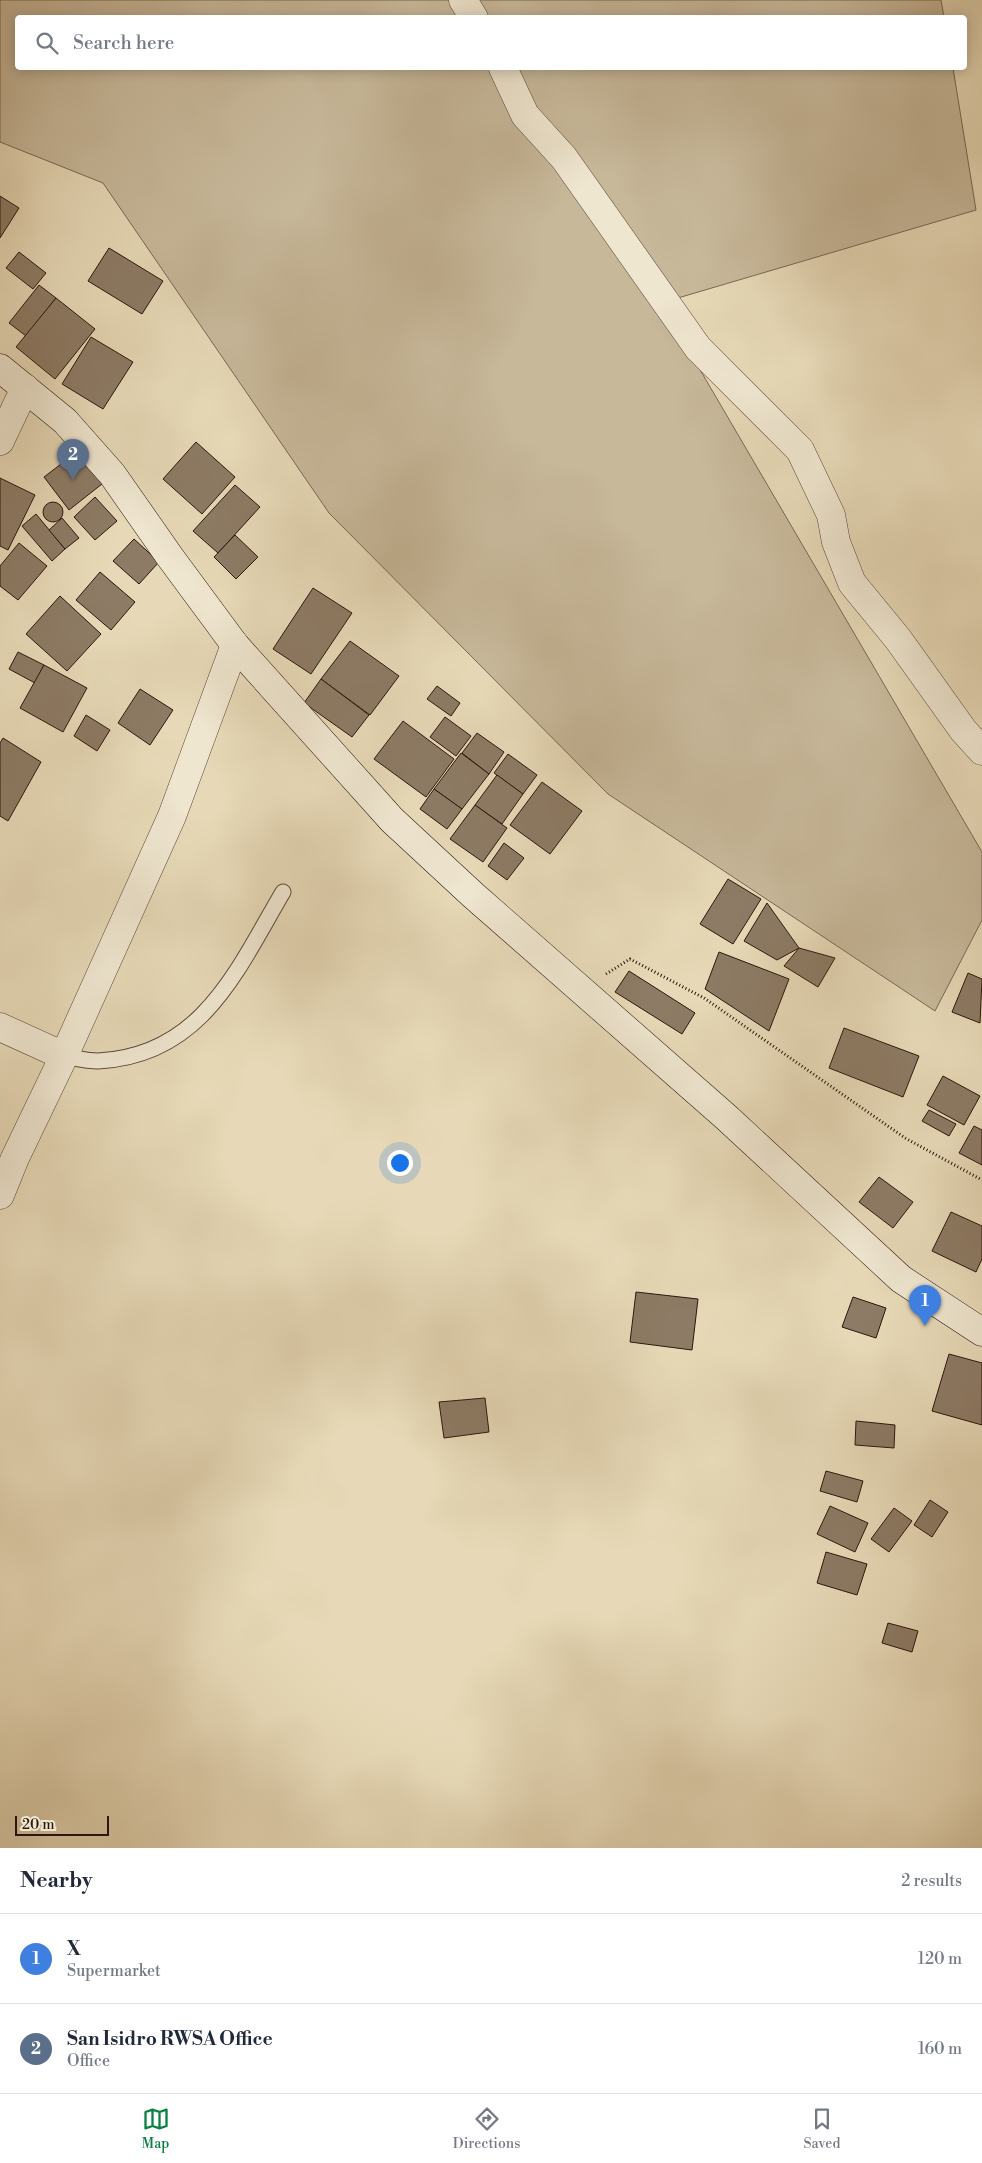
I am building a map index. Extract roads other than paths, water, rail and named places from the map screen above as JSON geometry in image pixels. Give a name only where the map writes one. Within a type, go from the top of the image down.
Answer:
[{"type":"street","points":[[463,0],[472,15]]},
{"type":"street","points":[[504,70],[526,115],[564,158],[698,348],[800,450],[831,515],[836,542],[852,583],[898,639],[963,730],[982,751]]},
{"type":"street","points":[[0,368],[66,421],[112,474],[235,645],[392,820],[480,901],[726,1117],[848,1232],[901,1279],[982,1332]]},
{"type":"street","points":[[0,441],[24,388]]},
{"type":"street","points":[[0,1195],[15,1158],[64,1056],[172,816],[235,645]]},
{"type":"street","points":[[0,1027],[64,1056]]},
{"type":"lane","points":[[64,1056],[97,1061],[137,1055],[177,1037],[203,1017],[231,981],[283,892]]},
{"type":"place","name":"San Isidro RWSA Office","points":[[73,480]]},
{"type":"place","name":"X","points":[[925,1326]]}]
